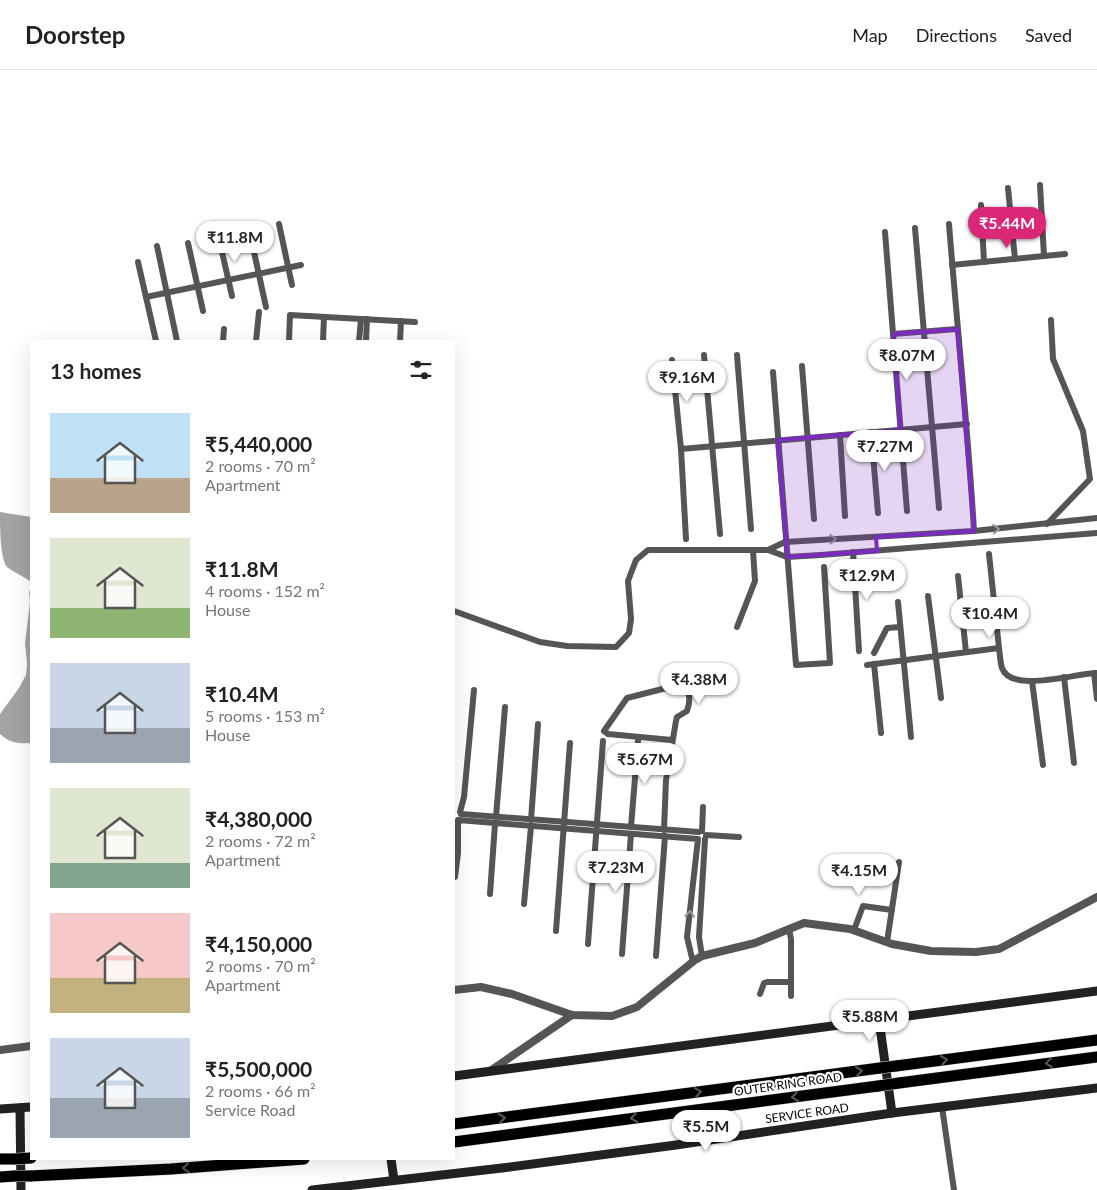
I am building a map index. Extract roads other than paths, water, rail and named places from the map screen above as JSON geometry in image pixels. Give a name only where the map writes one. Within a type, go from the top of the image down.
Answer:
[{"type":"highway","name":"OUTER RING ROAD","points":[[455,1124],[1097,1040]]},
{"type":"highway","name":"OUTER RING ROAD","points":[[455,1142],[1097,1057]]},
{"type":"highway","points":[[0,1159],[30,1158]]},
{"type":"highway","points":[[0,1176],[172,1169],[291,1160]]},
{"type":"main road","points":[[455,1076],[1097,991]]},
{"type":"main road","points":[[879,1020],[892,1113]]},
{"type":"main road","name":"SERVICE ROAD","points":[[312,1190],[502,1168],[676,1145],[892,1113],[1097,1088]]},
{"type":"main road","points":[[0,1109],[30,1107]]},
{"type":"main road","points":[[20,1108],[21,1190]]},
{"type":"main road","points":[[391,1160],[394,1180]]},
{"type":"street","points":[[1040,185],[1044,256]]},
{"type":"street","points":[[1008,188],[1015,259]]},
{"type":"street","points":[[981,205],[984,262]]},
{"type":"street","points":[[279,224],[292,285]]},
{"type":"street","points":[[949,224],[967,424],[974,531]]},
{"type":"street","points":[[915,228],[939,508]]},
{"type":"street","points":[[249,230],[266,307]]},
{"type":"street","points":[[885,232],[907,511]]},
{"type":"street","points":[[218,234],[232,296]]},
{"type":"street","points":[[188,243],[203,310]]},
{"type":"street","points":[[157,246],[178,340]]},
{"type":"street","points":[[952,265],[1065,254]]},
{"type":"street","points":[[138,262],[156,340]]},
{"type":"street","points":[[146,297],[301,265]]},
{"type":"street","points":[[256,340],[259,312]]},
{"type":"street","points":[[288,340],[290,315],[415,322]]},
{"type":"street","points":[[323,340],[324,317]]},
{"type":"street","points":[[359,340],[364,319]]},
{"type":"street","points":[[364,319],[366,340]]},
{"type":"street","points":[[1047,524],[1090,479],[1083,431],[1053,359],[1051,320]]},
{"type":"street","points":[[400,340],[401,322]]},
{"type":"street","points":[[223,340],[224,329]]},
{"type":"street","points":[[893,334],[957,329]]},
{"type":"street","points":[[704,355],[720,534]]},
{"type":"street","points":[[737,355],[750,529]]},
{"type":"street","points":[[672,360],[681,449],[686,538]]},
{"type":"street","points":[[802,366],[814,518]]},
{"type":"street","points":[[772,372],[796,665],[830,663],[824,567]]},
{"type":"street","points":[[681,449],[967,424]]},
{"type":"street","points":[[871,432],[878,513]]},
{"type":"street","points":[[840,435],[845,516]]},
{"type":"street","points":[[455,611],[540,642],[567,646],[616,647],[629,633],[631,619],[628,581],[636,560],[648,550],[768,550],[785,542],[974,531],[1097,520],[1095,527],[1097,532],[787,557],[768,550]]},
{"type":"street","points":[[876,537],[877,551]]},
{"type":"street","points":[[737,627],[755,581],[753,551]]},
{"type":"street","points":[[853,552],[859,651]]},
{"type":"street","points":[[989,554],[999,648],[1002,668],[1006,674],[1013,679],[1032,681],[1096,673],[1097,699]]},
{"type":"street","points":[[958,576],[966,652]]},
{"type":"street","points":[[928,596],[941,698]]},
{"type":"street","points":[[898,602],[911,737]]},
{"type":"street","points":[[874,652],[887,628],[900,627]]},
{"type":"street","points":[[881,733],[870,664],[999,648]]},
{"type":"street","points":[[1064,677],[1074,763]]},
{"type":"street","points":[[1032,681],[1043,765]]},
{"type":"street","points":[[656,956],[665,833],[666,780],[676,719],[687,711],[689,693],[684,684],[627,698],[604,731],[608,734],[672,740]]},
{"type":"street","points":[[455,877],[458,853],[457,814],[464,798],[474,690]]},
{"type":"street","points":[[490,894],[505,707]]},
{"type":"street","points":[[524,904],[538,724]]},
{"type":"street","points":[[588,944],[603,741]]},
{"type":"street","points":[[622,954],[638,741]]},
{"type":"street","points":[[556,931],[570,743]]},
{"type":"street","points":[[702,956],[699,937],[703,807]]},
{"type":"street","points":[[457,814],[496,820],[564,826],[739,837]]},
{"type":"street","points":[[693,962],[687,937],[702,835]]},
{"type":"street","points":[[888,942],[899,862]]},
{"type":"street","points":[[455,990],[481,987],[512,994],[572,1015],[612,1016],[637,1007],[702,956],[755,943],[804,924],[854,930],[888,942],[932,951],[976,952],[999,949],[1097,897]]},
{"type":"street","points":[[854,930],[863,906],[892,910]]},
{"type":"street","points":[[789,929],[791,939],[791,996]]},
{"type":"street","points":[[760,994],[764,983],[791,982]]},
{"type":"street","points":[[488,1072],[572,1015]]},
{"type":"street","points":[[0,1050],[30,1046]]},
{"type":"street","points":[[942,1107],[954,1190]]}]
